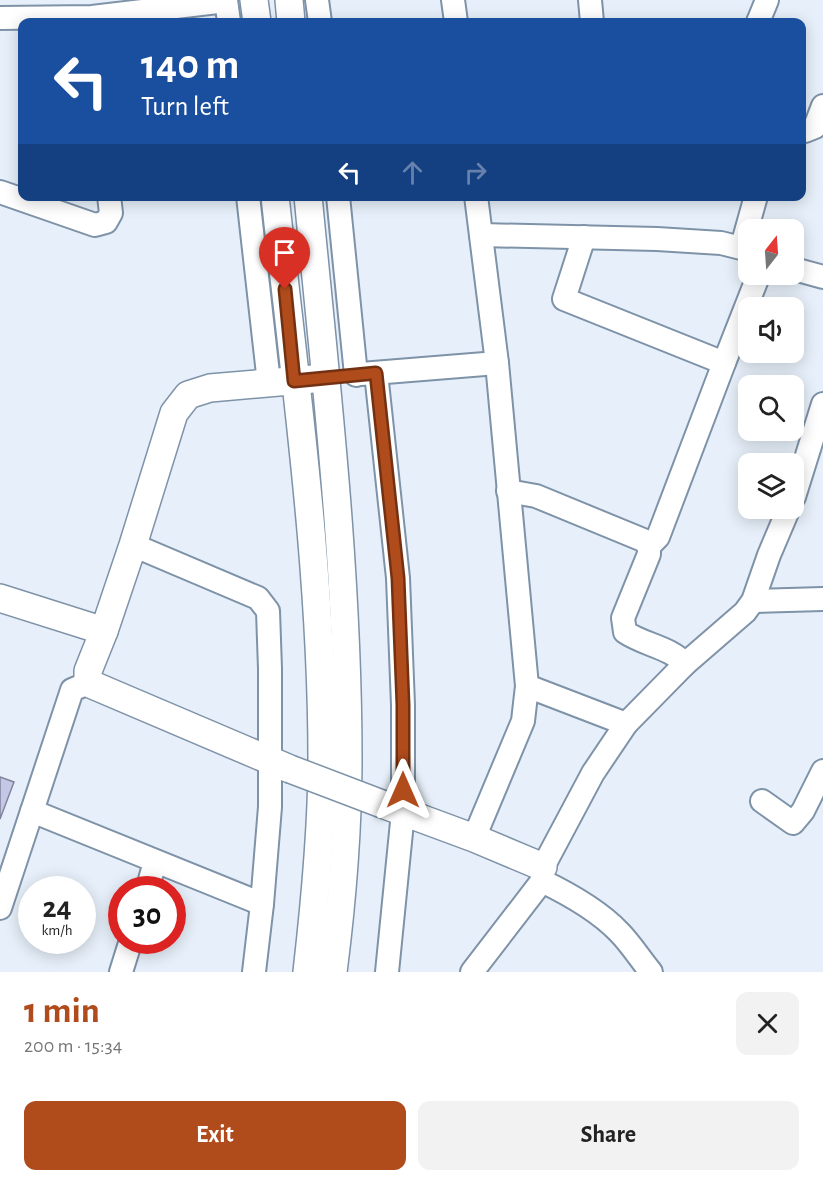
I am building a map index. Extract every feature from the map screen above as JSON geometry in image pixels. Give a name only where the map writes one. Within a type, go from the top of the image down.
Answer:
[{"type":"street","points":[[0,18],[91,13],[226,0],[228,18]]},
{"type":"street","points":[[254,0],[256,18]]},
{"type":"street","points":[[289,0],[291,18]]},
{"type":"street","points":[[317,0],[319,18]]},
{"type":"street","points":[[453,0],[455,18]]},
{"type":"street","points":[[590,0],[592,18]]},
{"type":"street","points":[[760,18],[767,0]]},
{"type":"street","points":[[806,130],[815,126],[823,106]]},
{"type":"street","points":[[0,192],[18,198]]},
{"type":"street","points":[[26,201],[94,225],[106,222],[111,213],[110,201]]},
{"type":"street","points":[[249,201],[315,563],[322,761],[320,822],[307,972]]},
{"type":"street","points":[[275,201],[282,382]]},
{"type":"street","points":[[308,201],[341,573],[347,680],[348,761],[342,876],[333,972]]},
{"type":"street","points":[[339,201],[398,578],[403,705],[392,808],[387,972]]},
{"type":"street","points":[[474,838],[523,721],[527,686],[498,363],[477,201]]},
{"type":"street","points":[[749,219],[754,201]]},
{"type":"street","points":[[481,235],[657,239],[722,243],[738,247]]},
{"type":"street","points":[[584,237],[564,299],[724,363]]},
{"type":"street","points":[[804,272],[823,277]]},
{"type":"street","points":[[649,546],[658,537],[755,285]]},
{"type":"street","points":[[88,683],[88,671],[133,545],[174,413],[188,395],[210,388],[498,363]]},
{"type":"street","points":[[804,465],[823,404]]},
{"type":"street","points":[[508,491],[536,496],[644,540],[649,546],[649,554],[623,618],[625,632],[636,640],[678,656],[686,664]]},
{"type":"street","points":[[472,972],[542,874],[593,774],[626,724],[686,664],[745,612],[753,601],[784,519]]},
{"type":"street","points":[[133,545],[258,598],[268,611],[270,669],[280,763],[270,807],[254,972]]},
{"type":"street","points":[[0,598],[104,631]]},
{"type":"street","points":[[753,601],[823,599]]},
{"type":"street","points":[[0,908],[72,690],[88,683],[392,808],[474,838],[542,874],[593,910],[618,931],[651,972]]},
{"type":"street","points":[[527,686],[626,724]]},
{"type":"street","points":[[762,801],[793,823],[803,811],[823,771]]},
{"type":"street","points":[[32,811],[262,904]]},
{"type":"street","points":[[151,876],[155,862]]},
{"type":"street","points":[[121,972],[126,954]]},
{"type":"building","points":[[0,777],[14,782],[0,819]]},
{"type":"route","points":[[285,289],[294,381],[376,373],[398,578],[403,705],[403,790]]}]
